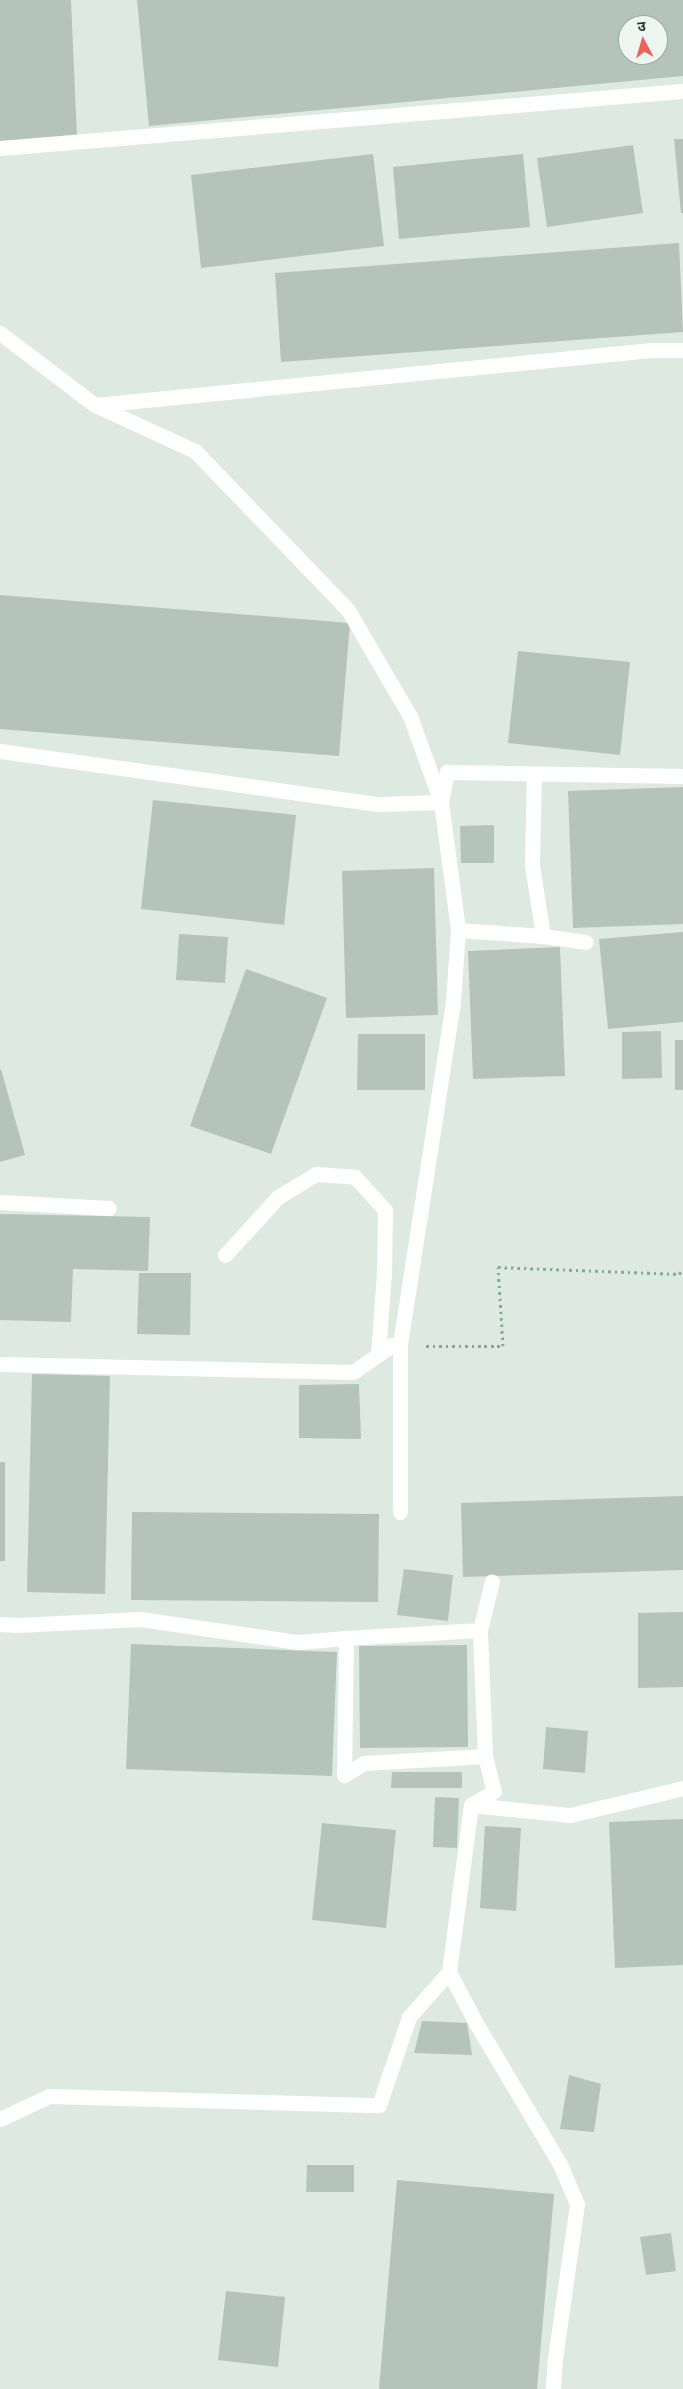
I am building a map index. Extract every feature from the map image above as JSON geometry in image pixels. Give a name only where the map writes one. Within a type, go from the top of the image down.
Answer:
[{"type":"street","points":[[0,148],[683,92]]},
{"type":"street","points":[[0,333],[95,405],[195,451],[348,610],[410,716],[441,802],[458,930],[453,1002],[400,1346],[400,1512]]},
{"type":"street","points":[[95,405],[651,350],[683,350]]},
{"type":"street","points":[[0,751],[378,804],[441,802]]},
{"type":"street","points":[[441,802],[447,772],[683,776]]},
{"type":"street","points":[[534,774],[532,865],[543,936]]},
{"type":"street","points":[[458,930],[543,936],[586,942]]},
{"type":"street","points":[[226,1255],[278,1197],[316,1174],[355,1176],[385,1210],[384,1273],[378,1355]]},
{"type":"street","points":[[0,1202],[109,1208]]},
{"type":"street","points":[[0,1364],[353,1372],[392,1346],[400,1346]]},
{"type":"street","points":[[492,1581],[480,1630],[485,1756],[494,1790],[471,1805],[450,1972],[477,2025],[560,2164],[578,2204],[555,2358],[553,2389]]},
{"type":"street","points":[[0,1624],[140,1619],[298,1642],[480,1630]]},
{"type":"street","points":[[346,1638],[344,1775],[364,1763],[485,1756]]},
{"type":"street","points":[[471,1805],[570,1815],[683,1788]]},
{"type":"street","points":[[0,2119],[49,2096],[378,2105],[409,2017],[450,1972]]},
{"type":"path","points":[[400,1346],[503,1346],[498,1267],[679,1274],[683,1270]]},
{"type":"building","points":[[0,0],[71,0],[77,138],[0,141]]},
{"type":"building","points":[[137,0],[683,0],[683,76],[149,126]]},
{"type":"building","points":[[674,139],[683,139],[683,213],[681,213]]},
{"type":"building","points":[[633,145],[643,213],[547,227],[537,158]]},
{"type":"building","points":[[373,154],[384,246],[201,268],[191,175]]},
{"type":"building","points":[[523,154],[530,227],[399,239],[393,167]]},
{"type":"building","points":[[679,243],[683,332],[281,362],[275,273]]},
{"type":"building","points":[[0,595],[350,623],[339,756],[0,729]]},
{"type":"building","points":[[518,651],[630,662],[620,755],[508,743]]},
{"type":"building","points":[[683,787],[683,924],[573,928],[568,791]]},
{"type":"building","points":[[153,800],[296,815],[284,925],[141,909]]},
{"type":"building","points":[[494,825],[494,863],[461,863],[460,826]]},
{"type":"building","points":[[434,868],[438,1015],[346,1018],[342,871]]},
{"type":"building","points":[[683,932],[683,1022],[608,1029],[599,939]]},
{"type":"building","points":[[179,934],[228,937],[225,983],[176,980]]},
{"type":"building","points":[[560,947],[565,1076],[473,1079],[468,951]]},
{"type":"building","points":[[246,969],[327,998],[271,1154],[190,1126]]},
{"type":"building","points":[[661,1031],[662,1078],[622,1079],[622,1032]]},
{"type":"building","points":[[358,1034],[425,1034],[425,1090],[357,1090]]},
{"type":"building","points":[[675,1040],[683,1040],[683,1090],[675,1090]]},
{"type":"building","points":[[0,1070],[25,1155],[0,1162]]},
{"type":"building","points":[[0,1214],[150,1217],[148,1271],[73,1269],[71,1322],[0,1320]]},
{"type":"building","points":[[139,1273],[191,1273],[190,1335],[137,1334]]},
{"type":"building","points":[[32,1374],[110,1376],[105,1594],[27,1592]]},
{"type":"building","points":[[359,1384],[361,1439],[299,1438],[299,1385]]},
{"type":"building","points":[[0,1462],[5,1462],[5,1561],[0,1561]]},
{"type":"building","points":[[683,1496],[683,1570],[463,1577],[461,1503]]},
{"type":"building","points":[[132,1512],[379,1514],[378,1602],[131,1600]]},
{"type":"building","points":[[404,1569],[453,1575],[448,1621],[397,1615]]},
{"type":"building","points":[[683,1612],[683,1687],[638,1688],[638,1613]]},
{"type":"building","points":[[131,1644],[337,1652],[332,1776],[126,1769]]},
{"type":"building","points":[[467,1645],[468,1747],[360,1748],[359,1646]]},
{"type":"building","points":[[546,1727],[588,1731],[585,1773],[543,1769]]},
{"type":"building","points":[[392,1772],[462,1772],[462,1788],[391,1788]]},
{"type":"building","points":[[435,1797],[459,1798],[457,1848],[433,1847]]},
{"type":"building","points":[[683,1819],[683,1965],[615,1968],[609,1822]]},
{"type":"building","points":[[322,1823],[396,1830],[386,1928],[312,1920]]},
{"type":"building","points":[[485,1826],[521,1828],[516,1911],[480,1908]]},
{"type":"building","points":[[422,2021],[467,2023],[472,2055],[414,2053]]},
{"type":"building","points":[[569,2075],[601,2084],[594,2132],[560,2129]]},
{"type":"building","points":[[307,2165],[354,2165],[354,2192],[306,2192]]},
{"type":"building","points":[[397,2180],[554,2194],[537,2389],[379,2389]]},
{"type":"building","points":[[671,2233],[676,2271],[646,2275],[640,2237]]},
{"type":"building","points":[[226,2291],[285,2297],[278,2367],[218,2360]]}]
